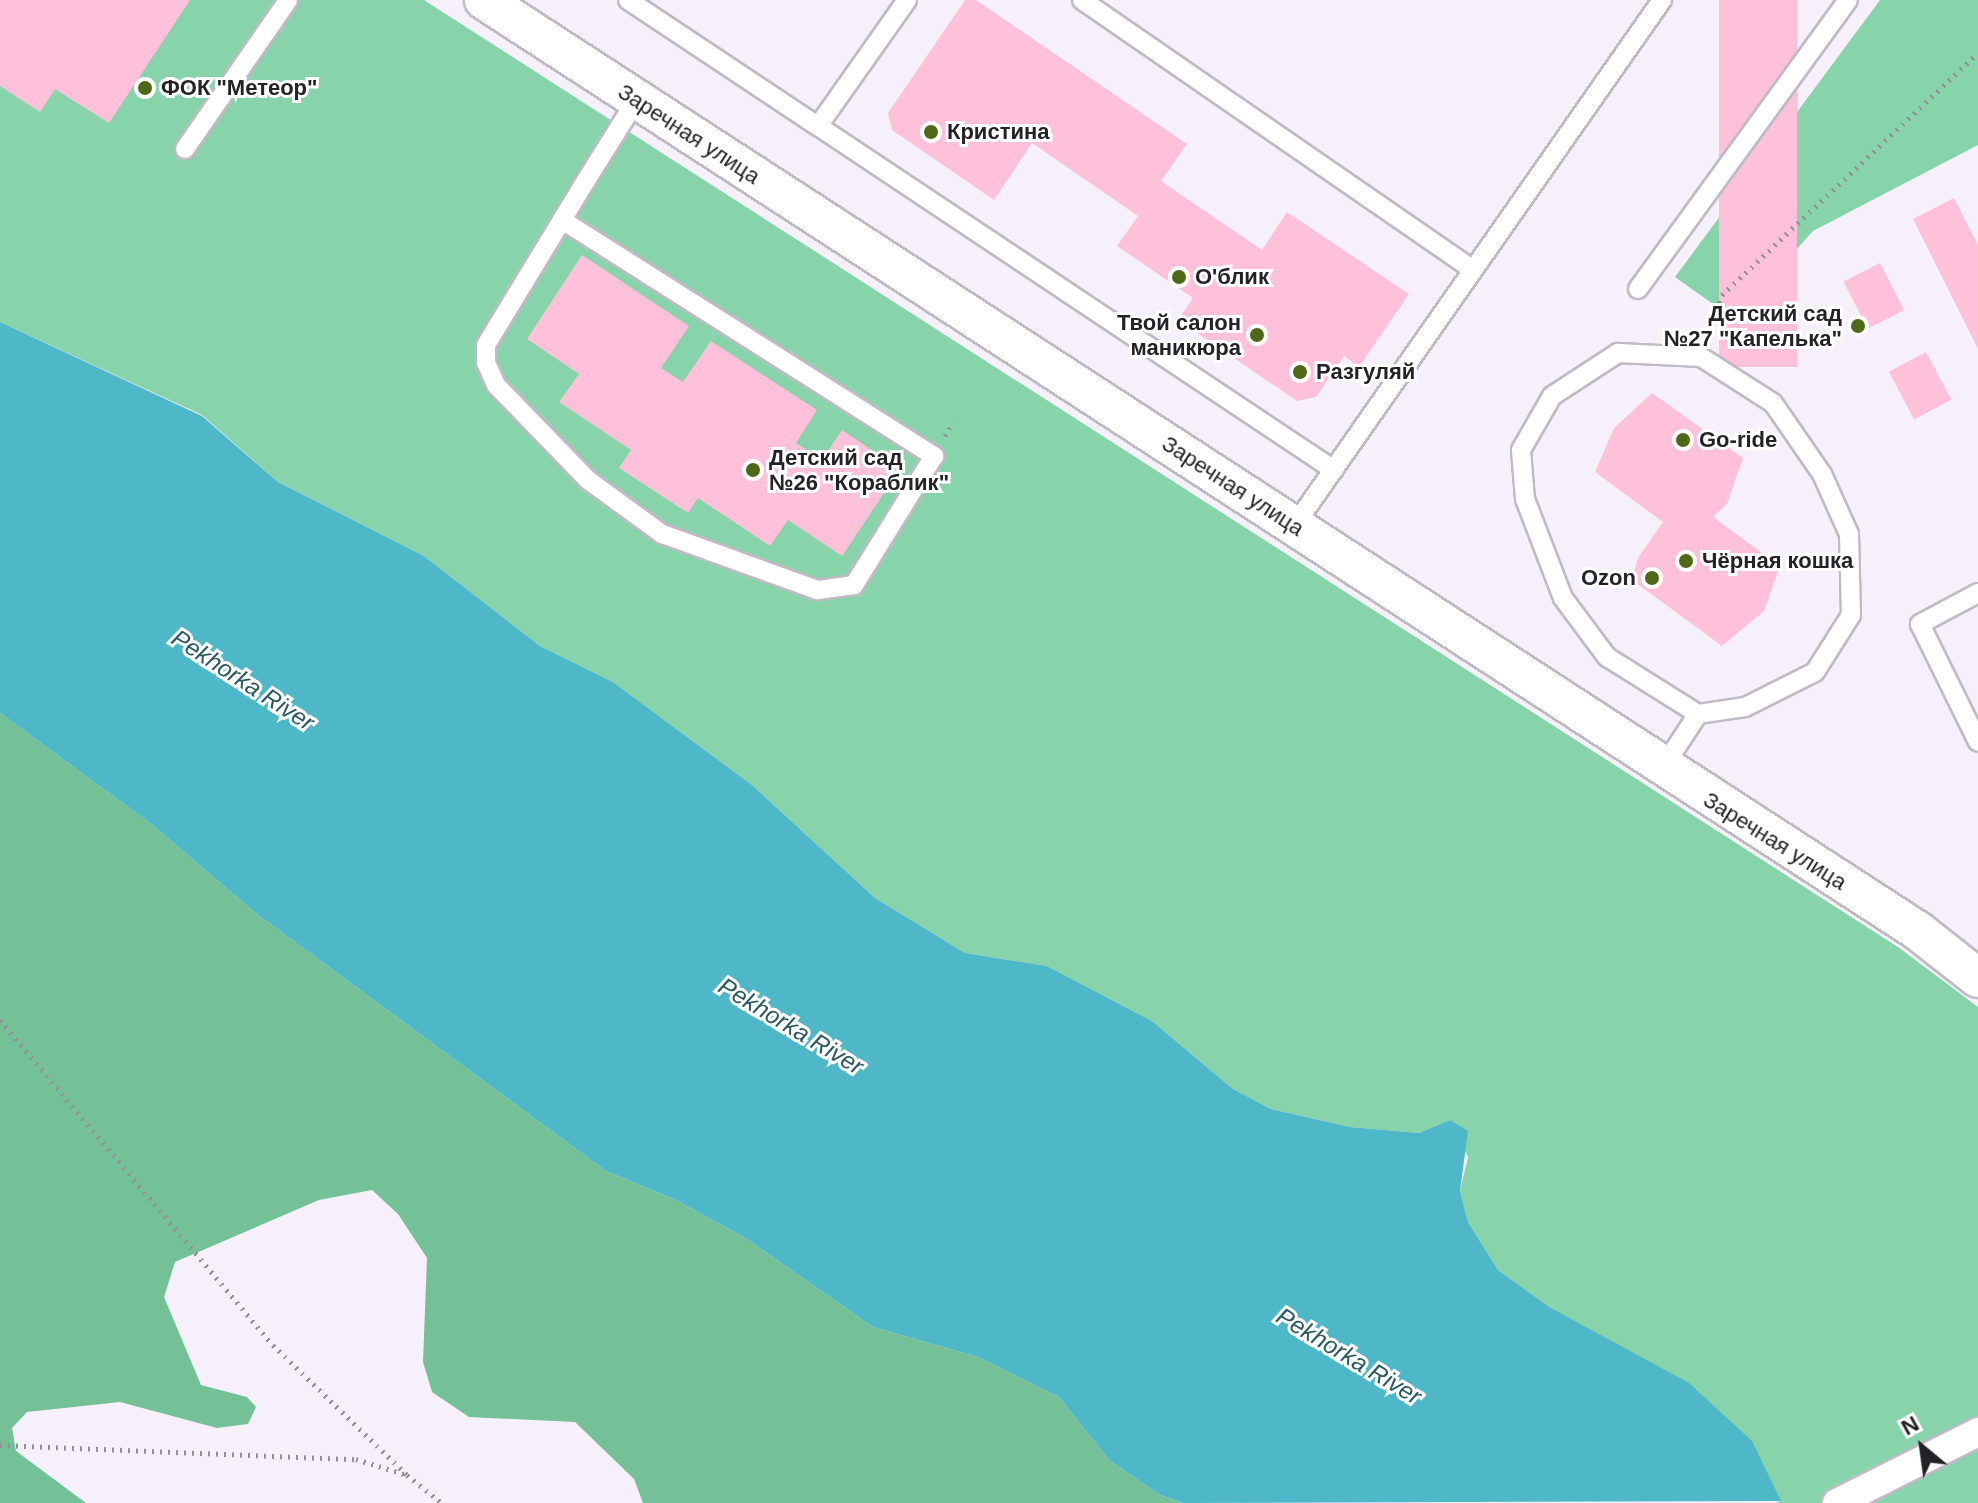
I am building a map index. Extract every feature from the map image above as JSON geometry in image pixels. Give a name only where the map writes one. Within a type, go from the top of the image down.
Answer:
[{"type":"street","name":"Заречная улица","points":[[484,0],[1662,769],[1918,931],[1978,978]]},
{"type":"street","points":[[1837,1503],[1978,1432]]},
{"type":"lane","points":[[185,149],[288,0]]},
{"type":"lane","points":[[628,0],[1334,470]]},
{"type":"lane","points":[[818,126],[907,0]]},
{"type":"lane","points":[[1082,0],[1473,270]]},
{"type":"lane","points":[[1294,526],[1662,0]]},
{"type":"lane","points":[[1638,289],[1848,0]]},
{"type":"lane","points":[[562,220],[934,456],[854,585],[817,590],[662,534],[598,489],[496,385],[486,363],[486,345],[562,220],[637,99]]},
{"type":"lane","points":[[1618,353],[1701,357],[1773,403],[1822,474],[1849,534],[1851,615],[1815,672],[1745,707],[1698,714],[1607,657],[1563,598],[1525,499],[1521,450],[1552,396],[1618,353]]},
{"type":"lane","points":[[1978,593],[1920,624],[1978,742]]},
{"type":"lane","points":[[1662,769],[1698,714]]},
{"type":"path","points":[[1701,357],[1722,295],[1978,53]]},
{"type":"path","points":[[0,1020],[273,1345],[407,1475],[442,1503]]},
{"type":"path","points":[[0,1445],[356,1459],[407,1475]]},
{"type":"green space","points":[[0,0],[424,0],[1898,947],[1978,1007],[1978,1503],[1776,1503],[1780,1501],[1551,1308],[1498,1270],[1468,1222],[1460,1191],[1468,1157],[1450,1120],[1419,1133],[1350,1127],[1271,1109],[1233,1089],[1152,1021],[1047,966],[965,953],[875,898],[752,785],[613,682],[540,646],[424,556],[278,482],[202,415],[0,322]]},
{"type":"green space","points":[[1880,0],[1978,0],[1978,145],[1813,231],[1734,319],[1675,277]]},
{"type":"green space","points":[[0,713],[150,823],[257,914],[606,1171],[674,1199],[744,1237],[873,1327],[978,1357],[1059,1397],[1109,1460],[1160,1495],[1184,1503],[643,1503],[634,1479],[575,1422],[469,1417],[432,1392],[423,1362],[427,1258],[398,1214],[372,1190],[319,1200],[175,1262],[164,1297],[201,1385],[247,1397],[256,1407],[248,1424],[217,1428],[120,1402],[27,1412],[12,1428],[16,1451],[86,1503],[0,1503]]},
{"type":"water","name":"Pekhorka River","points":[[0,322],[202,416],[278,482],[424,556],[540,646],[613,682],[752,785],[875,898],[965,953],[1047,966],[1152,1021],[1233,1089],[1271,1109],[1350,1127],[1419,1133],[1450,1120],[1468,1131],[1460,1191],[1468,1222],[1498,1270],[1551,1308],[1689,1383],[1752,1441],[1781,1501],[1184,1503],[1160,1495],[1109,1460],[1059,1397],[978,1357],[873,1327],[744,1237],[674,1199],[606,1171],[257,914],[150,823],[0,713]]},
{"type":"building","points":[[0,0],[190,0],[109,123],[55,89],[40,112],[0,86]]},
{"type":"building","points":[[965,0],[976,0],[1187,144],[1161,181],[1262,250],[1287,212],[1409,294],[1359,367],[1344,356],[1316,397],[1297,401],[1178,320],[1193,298],[1117,246],[1138,216],[1032,143],[994,200],[892,130],[888,113]]},
{"type":"building","points":[[1719,0],[1797,0],[1797,367],[1719,367]]},
{"type":"building","points":[[1954,198],[1978,245],[1978,349],[1913,219]]},
{"type":"building","points":[[582,255],[689,326],[661,368],[683,382],[711,341],[817,410],[796,443],[822,460],[842,430],[900,469],[842,556],[788,520],[770,546],[698,498],[688,513],[619,468],[631,450],[559,402],[579,374],[527,339]]},
{"type":"building","points":[[1880,263],[1904,310],[1868,329],[1843,282]]},
{"type":"building","points":[[1926,352],[1951,400],[1914,419],[1889,372]]},
{"type":"building","points":[[1652,393],[1743,458],[1727,504],[1713,517],[1780,566],[1764,611],[1722,646],[1632,580],[1638,558],[1663,522],[1595,472],[1614,428]]},
{"type":"place","name":"ФОК \"Метеор\"","points":[[145,88]]},
{"type":"place","name":"Кристина","points":[[931,132]]},
{"type":"place","name":"О'блик","points":[[1179,277]]},
{"type":"place","name":"Детский сад №27 \"Капелька\"","points":[[1858,326]]},
{"type":"place","name":"Твой салон маникюра","points":[[1257,335]]},
{"type":"place","name":"Разгуляй","points":[[1300,372]]},
{"type":"place","name":"Go-ride","points":[[1683,440]]},
{"type":"place","name":"Детский сад №26 \"Кораблик\"","points":[[753,470]]},
{"type":"place","name":"Чёрная кошка","points":[[1686,561]]},
{"type":"place","name":"Ozon","points":[[1652,578]]}]
